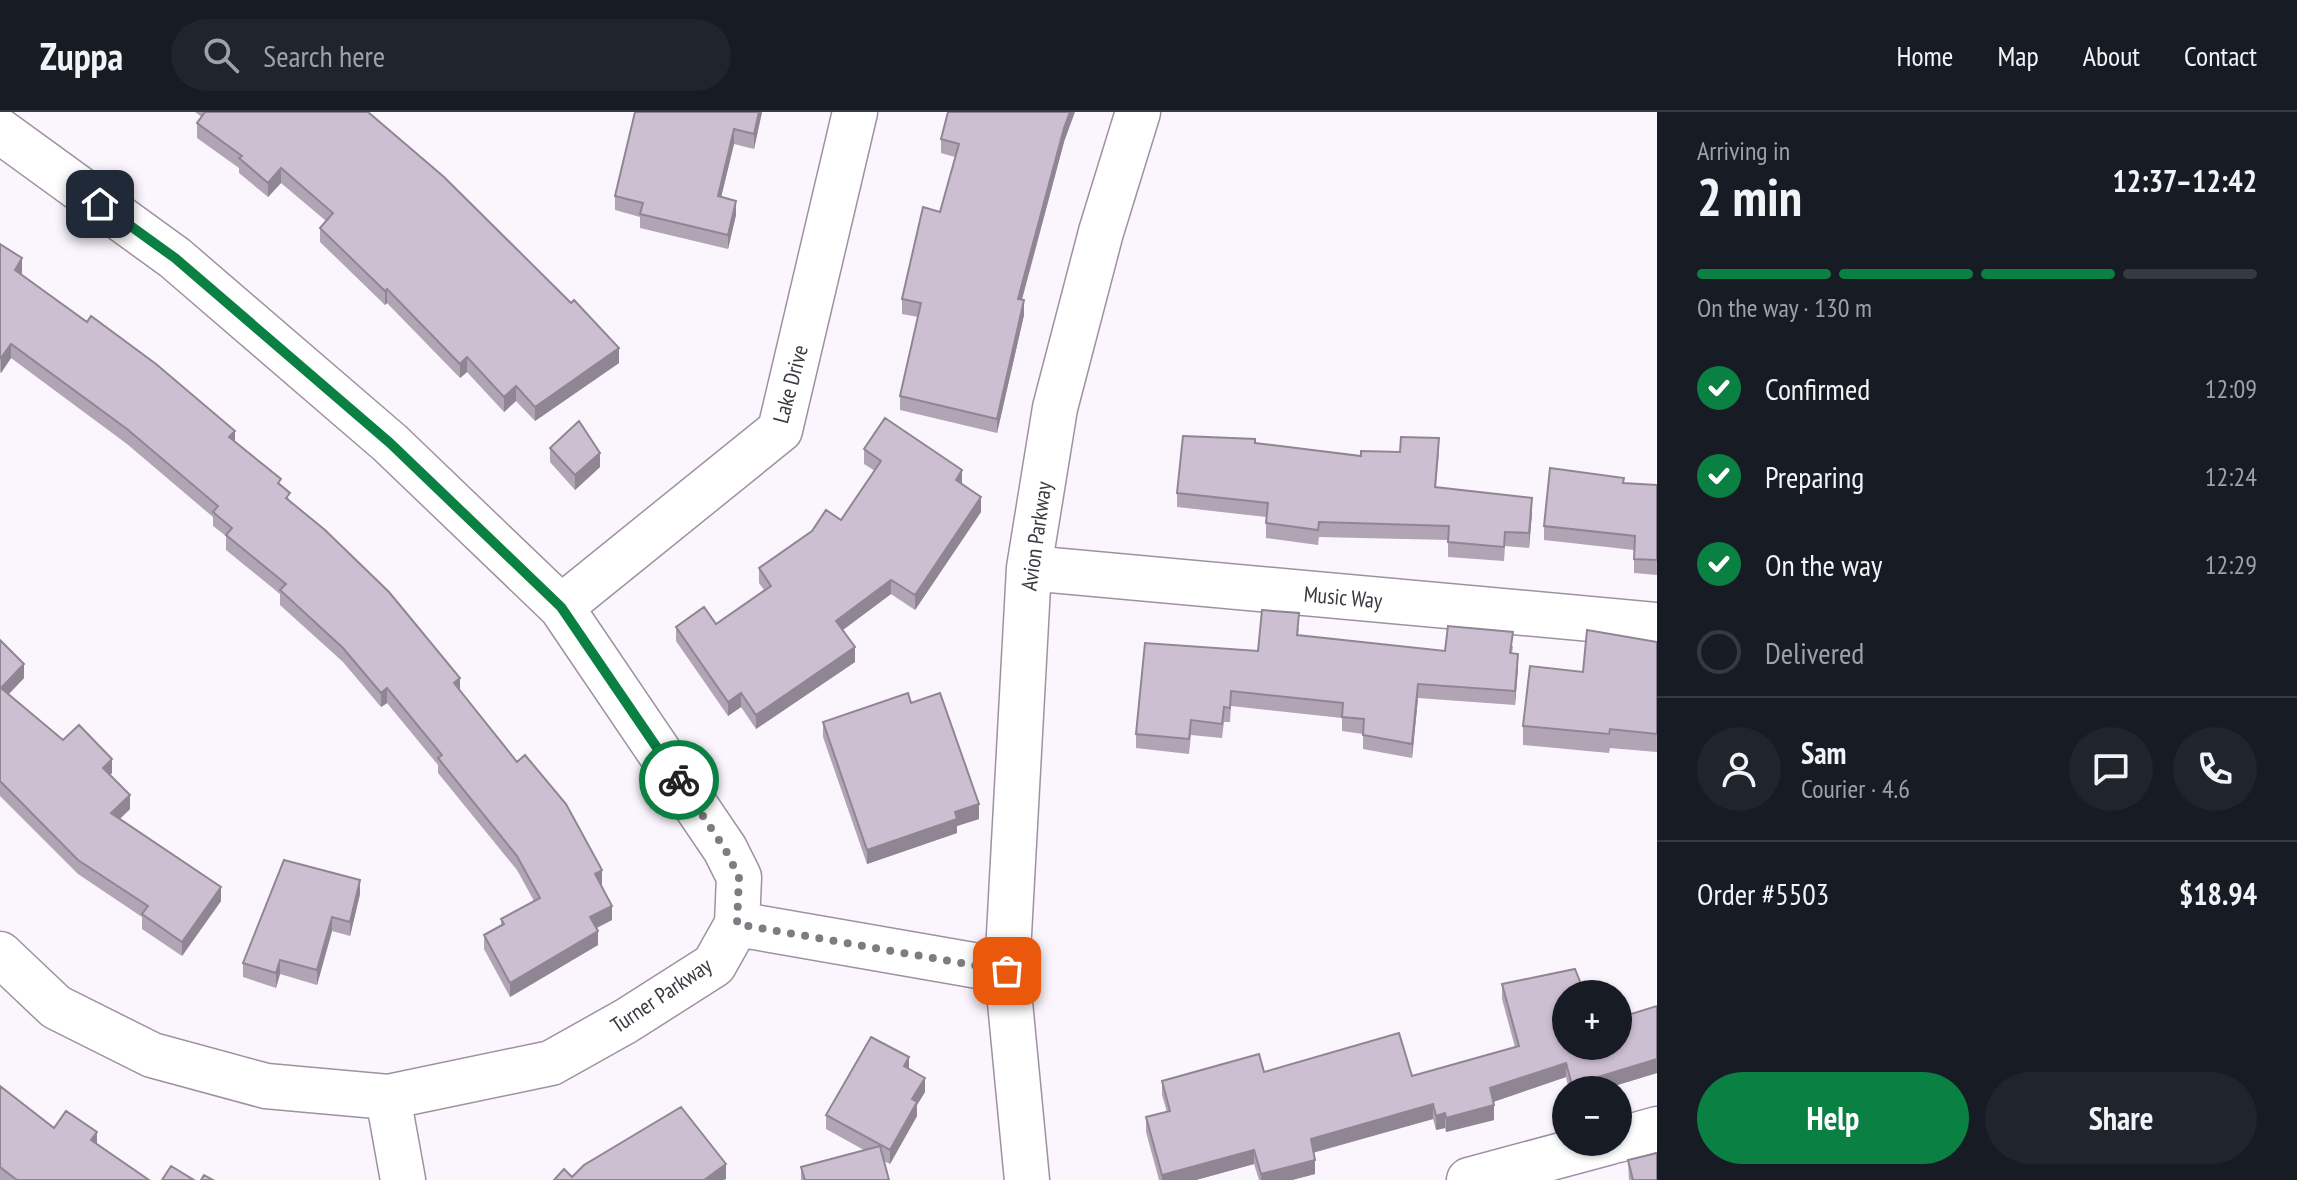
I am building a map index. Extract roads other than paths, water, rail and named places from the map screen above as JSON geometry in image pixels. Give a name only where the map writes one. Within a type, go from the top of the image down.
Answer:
[{"type":"street","name":"Lake Drive","points":[[561,607],[780,430],[855,112]]},
{"type":"street","name":"Avion Parkway","points":[[1027,1180],[1007,971],[1029,568],[1055,408],[1101,232],[1138,112]]},
{"type":"street","points":[[0,131],[175,258],[390,443],[561,607],[725,849],[739,877],[737,924],[1007,971]]},
{"type":"street","name":"Music Way","points":[[1029,568],[1657,625]]},
{"type":"street","name":"Turner Parkway","points":[[0,954],[56,1007],[152,1055],[266,1086],[388,1097],[551,1063],[626,1021],[714,965],[737,924]]},
{"type":"street","points":[[388,1097],[403,1180]]},
{"type":"street","points":[[1632,1136],[1657,1129]]},
{"type":"street","points":[[1469,1180],[1558,1156]]}]
